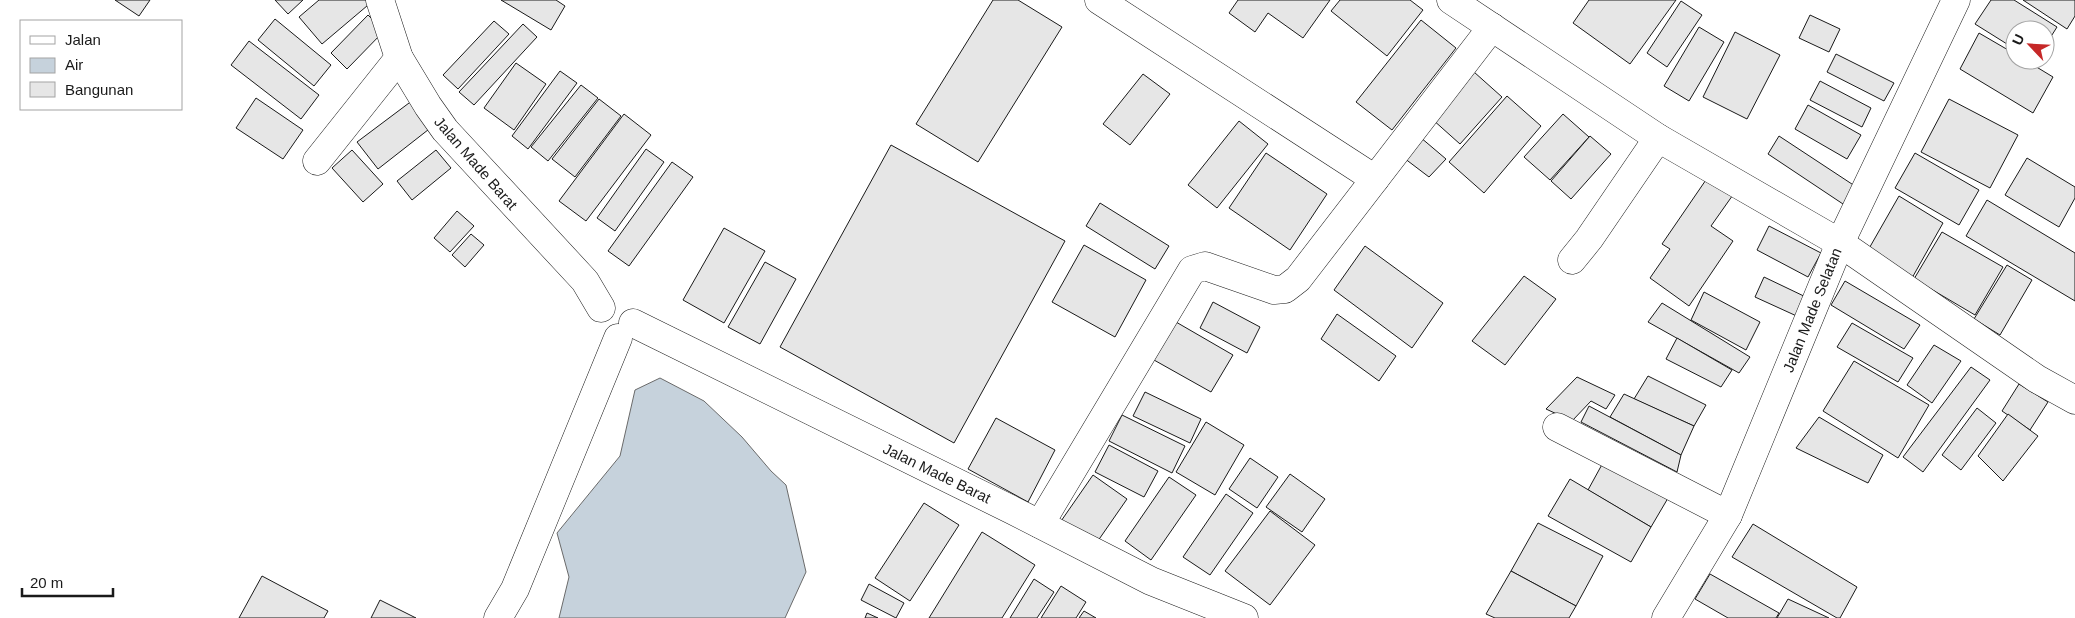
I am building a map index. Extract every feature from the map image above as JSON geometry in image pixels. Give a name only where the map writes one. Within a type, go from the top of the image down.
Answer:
[{"type":"street","name":"Jalan Made Barat","points":[[380,0],[399,58],[445,130],[585,281],[601,308],[612,302],[625,305],[632,316],[625,331],[1040,524],[1151,581],[1244,618]]},
{"type":"street","points":[[1099,0],[1375,179]]},
{"type":"street","points":[[1451,0],[1658,138],[1840,243],[2038,379],[2075,400]]},
{"type":"street","name":"Jalan Made Selatan","points":[[1666,618],[1728,515],[1840,243],[1956,0]]},
{"type":"street","points":[[1040,524],[1192,270],[1205,266],[1274,290],[1285,289],[1298,279],[1492,27]]},
{"type":"street","points":[[317,161],[399,58]]},
{"type":"street","points":[[1572,260],[1589,239],[1658,138]]},
{"type":"street","points":[[498,618],[515,589],[625,331]]},
{"type":"street","points":[[1557,427],[1728,515]]},
{"type":"water","points":[[660,378],[704,401],[742,437],[771,471],[786,485],[806,572],[785,618],[559,618],[569,577],[557,533],[620,456],[635,390]]},
{"type":"building","points":[[115,0],[150,0],[139,16]]},
{"type":"building","points":[[275,0],[303,0],[288,14]]},
{"type":"building","points":[[319,0],[374,0],[322,44],[299,17]]},
{"type":"building","points":[[501,0],[556,0],[565,6],[551,30]]},
{"type":"building","points":[[993,0],[1018,0],[1062,27],[978,162],[916,124]]},
{"type":"building","points":[[1238,0],[1330,0],[1303,38],[1268,13],[1255,32],[1229,13]]},
{"type":"building","points":[[1340,0],[1410,0],[1423,10],[1387,56],[1331,11]]},
{"type":"building","points":[[1589,0],[1676,0],[1630,64],[1573,23]]},
{"type":"building","points":[[1991,0],[2014,0],[2046,20],[2005,20],[2005,43],[1975,24]]},
{"type":"building","points":[[2023,0],[2075,0],[2075,16],[2067,29]]},
{"type":"building","points":[[1681,1],[1702,15],[1667,67],[1647,53]]},
{"type":"building","points":[[368,15],[384,31],[347,69],[331,53]]},
{"type":"building","points":[[1810,15],[1840,29],[1829,52],[1799,38]]},
{"type":"building","points":[[275,19],[331,65],[314,86],[258,40]]},
{"type":"building","points":[[1421,20],[1456,48],[1392,130],[1356,102]]},
{"type":"building","points":[[494,21],[509,34],[458,89],[443,75]]},
{"type":"building","points":[[523,24],[537,37],[474,105],[459,92]]},
{"type":"building","points":[[1699,27],[1724,42],[1689,101],[1664,86]]},
{"type":"building","points":[[1735,32],[1780,55],[1747,119],[1703,97]]},
{"type":"building","points":[[1979,33],[2005,48],[2005,70],[2041,70],[2053,77],[2033,113],[1960,69]]},
{"type":"building","points":[[249,41],[319,95],[301,119],[231,65]]},
{"type":"building","points":[[1836,54],[1894,83],[1884,101],[1827,72]]},
{"type":"building","points":[[516,63],[546,84],[514,130],[484,108]]},
{"type":"building","points":[[560,71],[577,83],[528,149],[512,136]]},
{"type":"building","points":[[1474,72],[1502,97],[1460,144],[1432,119]]},
{"type":"building","points":[[1143,74],[1170,94],[1130,145],[1103,124]]},
{"type":"building","points":[[1820,81],[1871,108],[1862,127],[1810,100]]},
{"type":"building","points":[[581,85],[598,98],[548,161],[531,147]]},
{"type":"building","points":[[1507,96],[1541,126],[1484,193],[1449,162]]},
{"type":"building","points":[[256,98],[303,130],[283,159],[236,128]]},
{"type":"building","points":[[599,99],[621,116],[575,177],[552,159]]},
{"type":"building","points":[[1949,99],[2018,135],[1990,188],[1921,152]]},
{"type":"building","points":[[413,100],[433,126],[378,169],[357,142]]},
{"type":"building","points":[[1808,105],[1861,135],[1847,159],[1795,129]]},
{"type":"building","points":[[624,114],[651,135],[586,221],[559,201]]},
{"type":"building","points":[[1563,114],[1589,137],[1550,180],[1524,157]]},
{"type":"building","points":[[1239,121],[1268,144],[1217,208],[1188,185]]},
{"type":"building","points":[[1590,136],[1611,154],[1571,199],[1551,181]]},
{"type":"building","points":[[1779,136],[1861,190],[1849,208],[1768,154]]},
{"type":"building","points":[[1420,137],[1446,159],[1429,177],[1404,158]]},
{"type":"building","points":[[891,145],[1065,241],[954,443],[780,347]]},
{"type":"building","points":[[646,149],[664,162],[615,231],[597,218]]},
{"type":"building","points":[[352,150],[383,184],[363,202],[332,168]]},
{"type":"building","points":[[436,150],[451,168],[412,200],[397,181]]},
{"type":"building","points":[[1266,153],[1327,194],[1290,250],[1229,208]]},
{"type":"building","points":[[1915,153],[1979,190],[1959,225],[1895,188]]},
{"type":"building","points":[[2027,158],[2075,187],[2075,198],[2059,227],[2005,195]]},
{"type":"building","points":[[672,162],[693,177],[629,266],[608,251]]},
{"type":"building","points":[[1710,174],[1735,192],[1711,226],[1733,241],[1689,306],[1650,278],[1670,249],[1662,244]]},
{"type":"building","points":[[1899,196],[1943,223],[1912,278],[1867,252]]},
{"type":"building","points":[[1987,200],[2075,253],[2075,301],[1966,236]]},
{"type":"building","points":[[1100,203],[1169,246],[1155,269],[1086,226]]},
{"type":"building","points":[[457,211],[474,226],[450,252],[434,238]]},
{"type":"building","points":[[1769,226],[1821,253],[1808,277],[1757,250]]},
{"type":"building","points":[[724,228],[765,251],[724,323],[683,300]]},
{"type":"building","points":[[1942,232],[2003,267],[1975,315],[1914,279]]},
{"type":"building","points":[[471,234],[484,245],[465,267],[452,255]]},
{"type":"building","points":[[1084,245],[1146,280],[1115,337],[1052,302]]},
{"type":"building","points":[[1365,246],[1443,303],[1412,348],[1334,290]]},
{"type":"building","points":[[765,262],[796,279],[760,344],[728,327]]},
{"type":"building","points":[[2007,265],[2032,280],[2000,335],[1974,319]]},
{"type":"building","points":[[1524,276],[1556,299],[1505,365],[1472,341]]},
{"type":"building","points":[[1764,277],[1810,299],[1801,318],[1755,297]]},
{"type":"building","points":[[1845,281],[1920,325],[1904,349],[1831,305]]},
{"type":"building","points":[[1704,292],[1760,322],[1746,350],[1691,320]]},
{"type":"building","points":[[1213,302],[1260,327],[1247,353],[1200,328]]},
{"type":"building","points":[[1662,303],[1750,357],[1739,373],[1648,322]]},
{"type":"building","points":[[1337,314],[1396,356],[1379,381],[1321,339]]},
{"type":"building","points":[[1176,322],[1233,355],[1211,392],[1154,360]]},
{"type":"building","points":[[1852,323],[1913,358],[1898,382],[1837,347]]},
{"type":"building","points":[[1677,338],[1732,370],[1721,387],[1666,359]]},
{"type":"building","points":[[1934,345],[1961,361],[1932,403],[1907,385]]},
{"type":"building","points":[[1854,361],[1929,405],[1898,458],[1823,411]]},
{"type":"building","points":[[1971,367],[1990,380],[1923,472],[1903,457]]},
{"type":"building","points":[[1648,376],[1706,405],[1694,426],[1634,399]]},
{"type":"building","points":[[1577,377],[1615,395],[1606,409],[1591,401],[1572,421],[1546,409]]},
{"type":"building","points":[[2019,384],[2048,402],[2030,430],[2002,411]]},
{"type":"building","points":[[1145,392],[1201,419],[1190,443],[1133,416]]},
{"type":"building","points":[[1624,394],[1694,426],[1681,455],[1610,417]]},
{"type":"building","points":[[1589,406],[1681,455],[1677,472],[1581,422]]},
{"type":"building","points":[[1977,408],[1996,423],[1961,470],[1942,455]]},
{"type":"building","points":[[2008,414],[2038,436],[2003,481],[1978,456]]},
{"type":"building","points":[[1122,415],[1185,446],[1172,473],[1109,441]]},
{"type":"building","points":[[1819,417],[1883,455],[1868,483],[1796,448]]},
{"type":"building","points":[[996,418],[1055,450],[1028,502],[968,469]]},
{"type":"building","points":[[1206,422],[1244,445],[1215,495],[1176,472]]},
{"type":"building","points":[[1109,445],[1158,471],[1144,497],[1095,472]]},
{"type":"building","points":[[1250,458],[1278,477],[1257,508],[1229,489]]},
{"type":"building","points":[[1605,459],[1671,493],[1651,527],[1588,490]]},
{"type":"building","points":[[1290,474],[1325,499],[1302,532],[1266,507]]},
{"type":"building","points":[[1093,475],[1127,499],[1093,548],[1059,524]]},
{"type":"building","points":[[1169,477],[1196,495],[1151,560],[1125,541]]},
{"type":"building","points":[[1570,479],[1651,527],[1631,562],[1548,516]]},
{"type":"building","points":[[1226,494],[1253,513],[1210,575],[1183,557]]},
{"type":"building","points":[[924,503],[959,525],[910,601],[875,578]]},
{"type":"building","points":[[1270,511],[1315,545],[1270,605],[1225,571]]},
{"type":"building","points":[[1538,523],[1603,556],[1576,606],[1511,571]]},
{"type":"building","points":[[1753,524],[1857,587],[1840,618],[1732,557]]},
{"type":"building","points":[[982,532],[1035,565],[1002,618],[929,618]]},
{"type":"building","points":[[1511,571],[1576,606],[1569,618],[1495,618],[1486,614]]},
{"type":"building","points":[[1710,574],[1779,613],[1776,618],[1728,618],[1695,599]]},
{"type":"building","points":[[262,576],[328,611],[324,618],[239,618]]},
{"type":"building","points":[[1034,579],[1054,592],[1037,618],[1010,618]]},
{"type":"building","points":[[869,584],[904,603],[896,618],[861,600]]},
{"type":"building","points":[[1061,586],[1086,602],[1076,618],[1041,618]]},
{"type":"building","points":[[1788,599],[1829,618],[1777,618]]},
{"type":"building","points":[[380,600],[416,618],[371,618]]},
{"type":"building","points":[[1084,611],[1096,618],[1079,618]]},
{"type":"building","points":[[867,613],[878,618],[865,618]]}]
